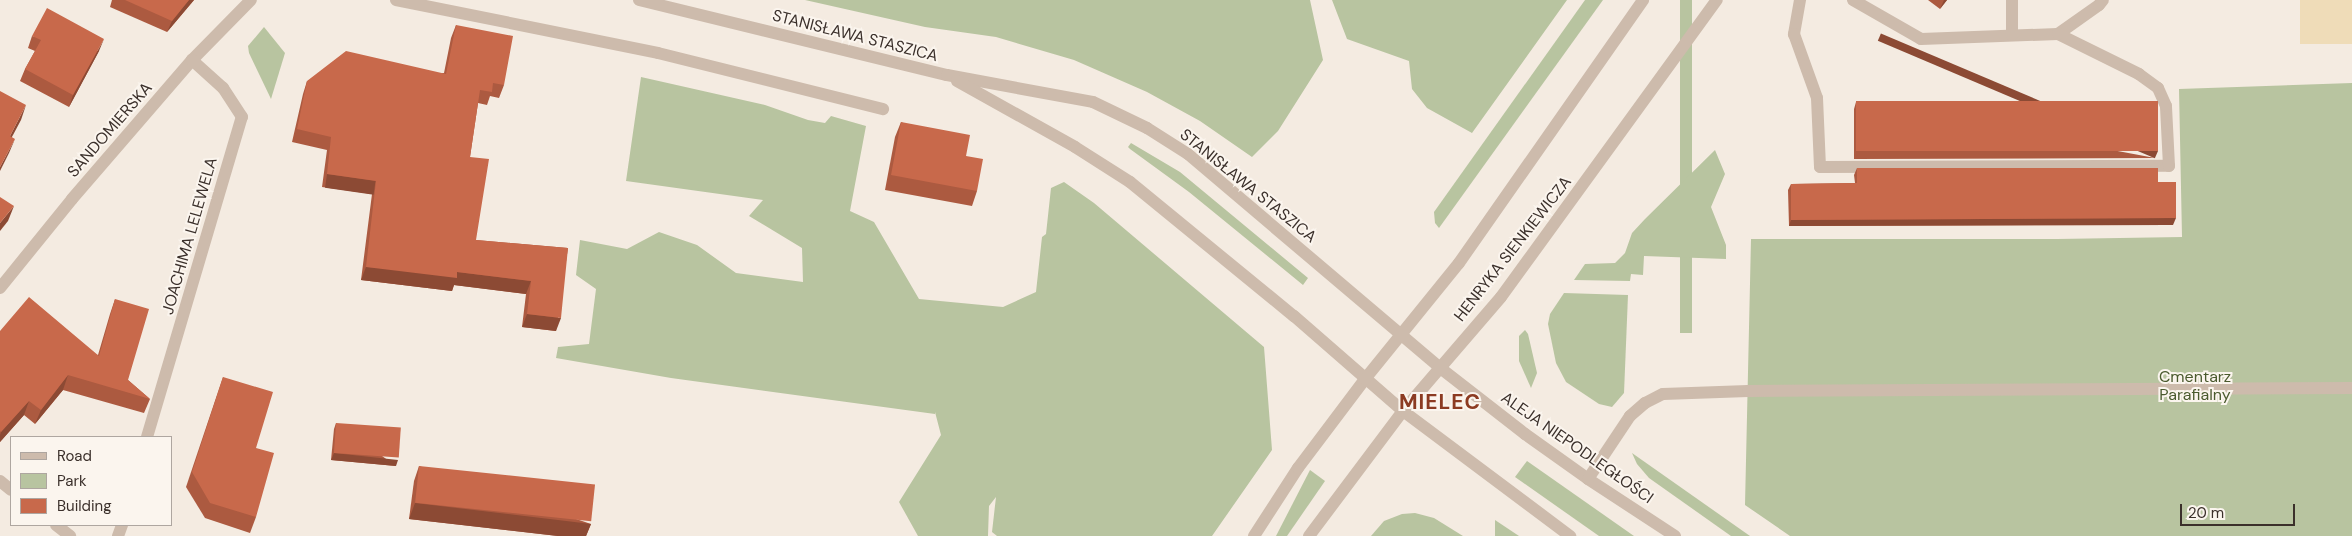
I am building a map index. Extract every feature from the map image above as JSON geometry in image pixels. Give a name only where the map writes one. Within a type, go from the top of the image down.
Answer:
[{"type":"street","name":"SANDOMIERSKA","points":[[0,288],[72,199],[192,60],[251,0]]},
{"type":"street","points":[[396,0],[658,53],[884,109]]},
{"type":"street","name":"STANISŁAWA STASZICA","points":[[639,0],[947,75],[1093,102],[1148,128],[1188,154],[1439,367]]},
{"type":"street","name":"HENRYKA SIENKIEWICZA","points":[[1254,536],[1298,468],[1365,379],[1459,263],[1643,0]]},
{"type":"street","name":"HENRYKA SIENKIEWICZA","points":[[1309,536],[1403,411],[1501,296],[1718,0]]},
{"type":"street","points":[[1800,0],[1794,34],[1817,98],[1820,167],[2169,166],[2166,106],[2158,88],[2139,74],[2058,34],[1921,39],[1852,0]]},
{"type":"street","points":[[2012,0],[2012,35]]},
{"type":"street","points":[[2058,34],[2099,5],[2103,0]]},
{"type":"street","name":"JOACHIMA LELEWELA","points":[[147,436],[242,116],[223,88],[192,60]]},
{"type":"street","name":"STANISŁAWA STASZICA","points":[[947,75],[1075,147],[1130,182],[1294,316],[1365,379]]},
{"type":"street","name":"ALEJA NIEPODLEGŁOŚCI","points":[[1439,367],[1525,434],[1588,479],[1675,536]]},
{"type":"street","points":[[1365,379],[1403,411],[1570,536]]},
{"type":"street","points":[[1588,479],[1630,416],[1645,403],[1663,394],[1748,391],[2352,388]]},
{"type":"street","points":[[0,481],[10,489]]},
{"type":"street","points":[[57,526],[70,536]]},
{"type":"green space","points":[[805,0],[1310,0],[1323,60],[1278,131],[1252,157],[1200,121],[1147,92],[1074,60],[996,37],[925,27]]},
{"type":"green space","points":[[1332,0],[1567,0],[1472,133],[1427,108],[1412,89],[1409,61],[1347,39]]},
{"type":"green space","points":[[1585,0],[1603,0],[1439,228],[1435,223],[1434,212]]},
{"type":"green space","points":[[1680,0],[1692,0],[1692,333],[1680,333]]},
{"type":"green space","points":[[264,27],[285,53],[271,99],[249,53],[248,46]]},
{"type":"green space","points":[[641,77],[765,105],[808,120],[825,123],[831,116],[866,126],[850,211],[874,222],[919,299],[1003,307],[1036,292],[1042,237],[1046,234],[1051,188],[1064,182],[1094,203],[1264,347],[1272,450],[1212,536],[997,536],[992,532],[996,497],[989,506],[988,536],[918,536],[899,502],[941,435],[935,412],[935,414],[671,378],[556,358],[558,347],[589,344],[596,289],[576,275],[580,240],[627,249],[659,232],[697,245],[736,273],[803,282],[802,248],[749,216],[763,200],[626,181]]},
{"type":"green space","name":"Cmentarz Parafialny","points":[[2352,83],[2352,536],[1790,536],[1745,505],[1751,239],[2182,237],[2179,89]]},
{"type":"green space","points":[[1131,143],[1180,172],[1308,278],[1303,285],[1189,192],[1130,149],[1128,147]]},
{"type":"green space","points":[[1715,150],[1725,174],[1711,207],[1726,245],[1726,259],[1644,256],[1643,275],[1631,274],[1630,281],[1574,280],[1585,264],[1615,263],[1625,253],[1632,233]]},
{"type":"green space","points":[[1564,293],[1628,295],[1624,393],[1612,407],[1599,404],[1566,382],[1556,363],[1548,324],[1550,314]]},
{"type":"green space","points":[[1525,330],[1528,334],[1537,373],[1531,388],[1519,361],[1519,336]]},
{"type":"green space","points":[[1632,453],[1750,536],[1731,536],[1649,478],[1637,464]]},
{"type":"green space","points":[[1527,461],[1634,536],[1599,536],[1515,477]]},
{"type":"green space","points":[[1310,470],[1325,481],[1287,536],[1276,536]]},
{"type":"green space","points":[[1415,513],[1434,518],[1463,536],[1371,536],[1384,521],[1402,514]]},
{"type":"green space","points":[[1495,520],[1519,536],[1495,536]]},
{"type":"sand","points":[[2300,0],[2352,0],[2352,44],[2300,44]]},
{"type":"building","points":[[125,0],[189,0],[172,21]]},
{"type":"building","points":[[47,8],[104,39],[73,95],[25,69],[41,40],[32,36]]},
{"type":"building","points":[[456,25],[513,36],[504,85],[493,83],[492,92],[480,90],[470,157],[489,159],[476,240],[568,248],[561,318],[527,314],[531,281],[457,272],[457,278],[366,267],[376,181],[327,174],[331,137],[297,129],[307,81],[346,51],[446,74]]},
{"type":"building","points":[[0,91],[26,105],[10,136],[15,139],[0,167]]},
{"type":"building","points":[[1856,101],[2158,101],[2158,151],[1856,151]]},
{"type":"building","points":[[901,122],[970,135],[966,156],[983,159],[977,191],[891,175]]},
{"type":"building","points":[[1857,168],[2158,168],[2158,182],[2176,182],[2176,218],[1791,220],[1791,184],[1857,183]]},
{"type":"building","points":[[0,197],[14,206],[0,223]]},
{"type":"building","points":[[29,297],[99,356],[115,299],[149,309],[128,380],[150,399],[68,375],[41,410],[29,401],[1,432],[0,331]]},
{"type":"building","points":[[223,377],[273,392],[256,448],[274,453],[256,517],[210,503],[192,472]]},
{"type":"building","points":[[336,423],[401,428],[399,457],[334,453]]},
{"type":"building","points":[[419,466],[595,485],[591,521],[415,503]]},
{"type":"district","name":"MIELEC","points":[[1440,402]]}]
